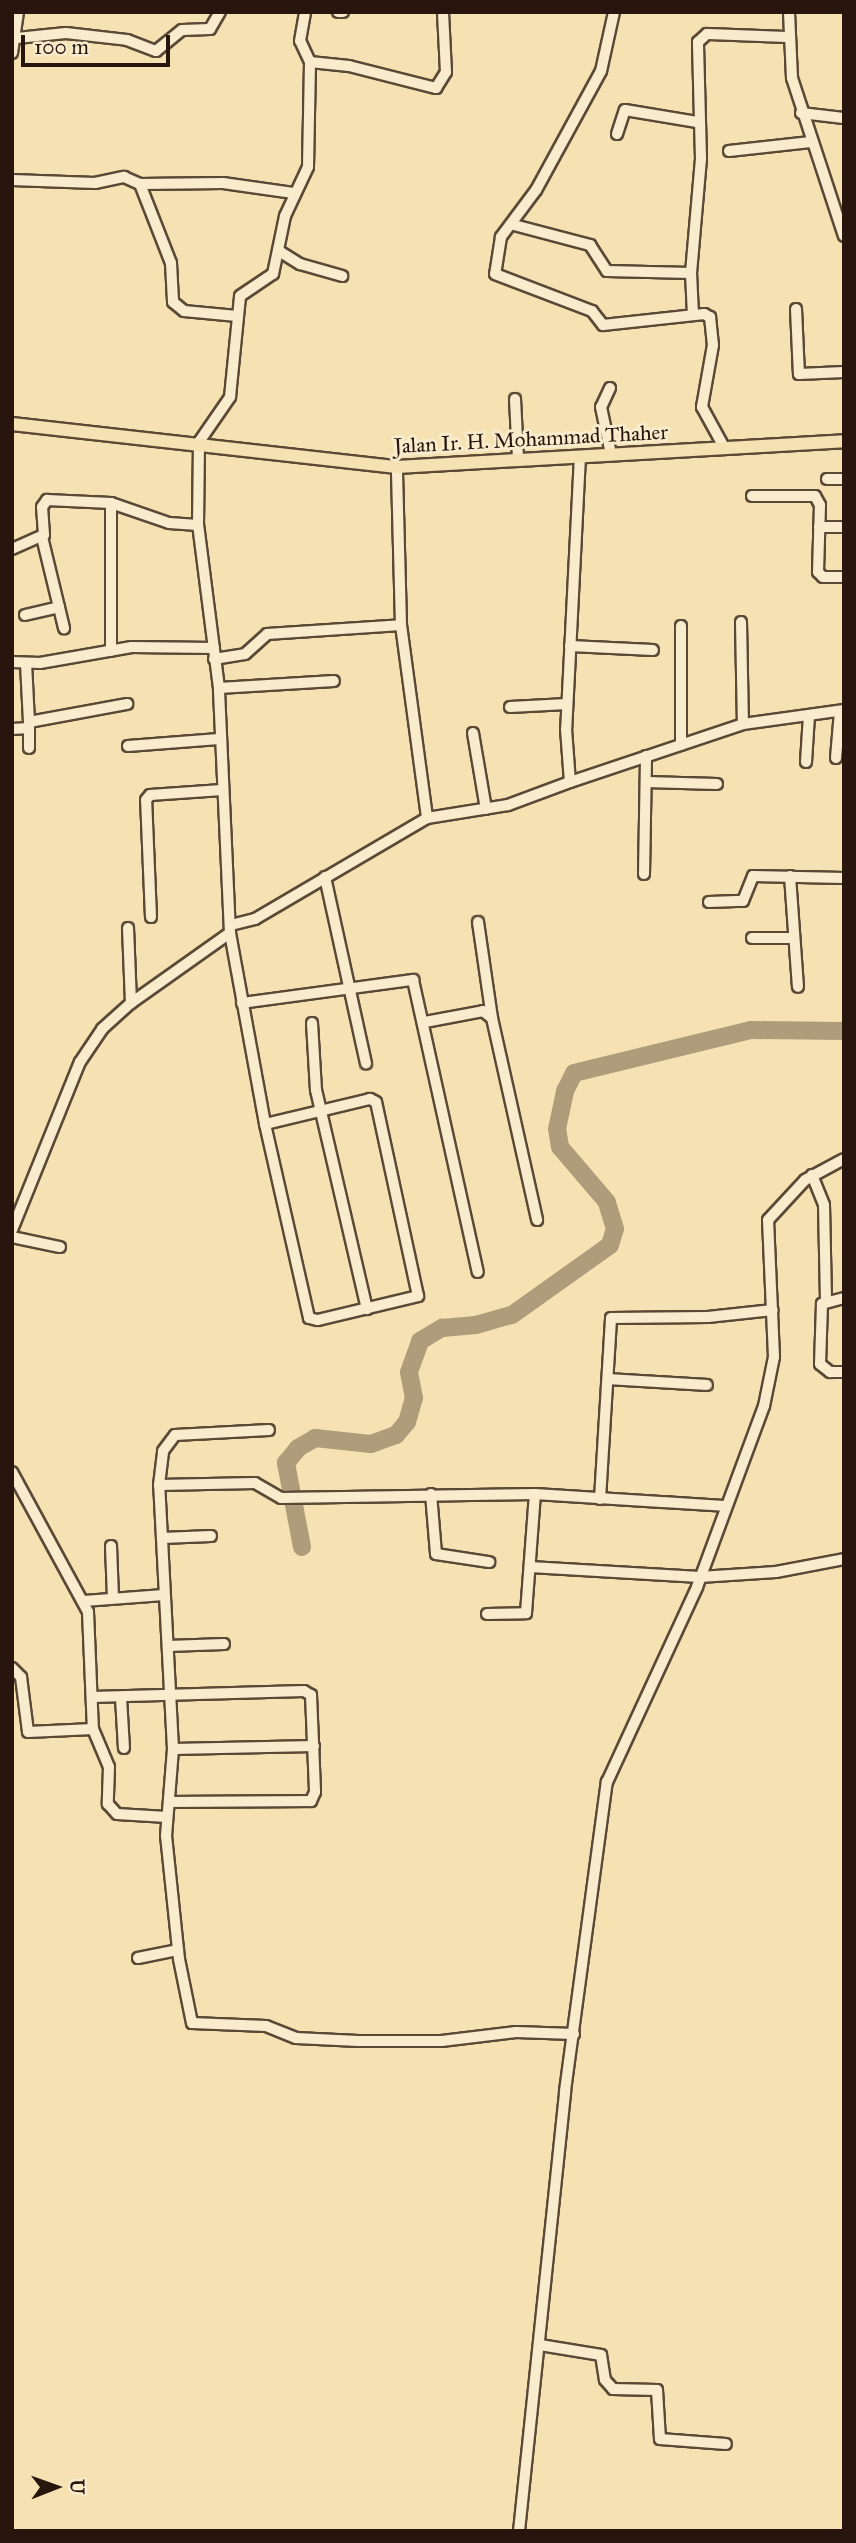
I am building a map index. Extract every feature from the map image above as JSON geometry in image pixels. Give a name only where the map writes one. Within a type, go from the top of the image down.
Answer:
[{"type":"main road","name":"Jalan Ir. H. Mohammad Thaher","points":[[12,424],[199,442],[397,467],[844,441]]},
{"type":"street","points":[[12,53],[17,38],[18,12]]},
{"type":"street","points":[[17,38],[66,33],[127,40],[156,51],[182,30],[210,29],[220,12]]},
{"type":"street","points":[[265,1124],[370,1099],[378,1107],[419,1292],[412,1299],[309,1318],[265,1124],[230,929],[219,739],[219,688],[198,525],[199,442],[230,397],[240,296],[267,282],[279,251],[293,193],[308,167],[312,140],[310,62],[301,48],[305,12]]},
{"type":"street","points":[[310,62],[349,66],[436,88],[446,72],[443,12]]},
{"type":"street","points":[[614,12],[601,71],[514,225],[501,237],[494,269],[498,277],[592,311],[603,325],[704,314],[713,321],[702,407],[724,447]]},
{"type":"street","points":[[789,12],[788,37],[801,113],[841,218],[844,236]]},
{"type":"street","points":[[693,315],[691,273],[701,159],[697,122],[696,59],[702,37],[788,37]]},
{"type":"street","points":[[617,134],[625,110],[697,122]]},
{"type":"street","points":[[801,113],[844,118]]},
{"type":"street","points":[[729,151],[811,142]]},
{"type":"street","points":[[12,180],[95,183],[124,177],[141,184],[223,183],[293,193]]},
{"type":"street","points":[[141,184],[171,263],[173,302],[184,311],[237,316]]},
{"type":"street","points":[[514,225],[590,245],[607,271],[691,273]]},
{"type":"street","points":[[279,251],[300,264],[342,276]]},
{"type":"street","points":[[796,309],[799,374],[844,372]]},
{"type":"street","points":[[610,388],[601,407],[611,454]]},
{"type":"street","points":[[515,400],[518,459]]},
{"type":"street","points":[[570,782],[567,704],[580,456]]},
{"type":"street","points":[[397,467],[401,625],[427,818]]},
{"type":"street","points":[[827,479],[844,479]]},
{"type":"street","points":[[752,496],[815,496],[819,527],[818,572],[823,577],[844,577]]},
{"type":"street","points":[[64,628],[42,537],[42,507],[47,500],[111,503],[169,523],[198,525]]},
{"type":"street","points":[[111,503],[111,651]]},
{"type":"street","points":[[819,527],[844,527]]},
{"type":"street","points":[[12,549],[42,537]]},
{"type":"street","points":[[25,615],[58,607]]},
{"type":"street","points":[[741,622],[743,724]]},
{"type":"street","points":[[12,662],[26,663],[111,651],[245,654],[267,634],[401,625]]},
{"type":"street","points":[[681,626],[681,745]]},
{"type":"street","points":[[570,646],[653,650]]},
{"type":"street","points":[[26,663],[29,748]]},
{"type":"street","points":[[219,688],[334,681]]},
{"type":"street","points":[[12,729],[127,704]]},
{"type":"street","points":[[510,707],[567,704]]},
{"type":"street","points":[[12,1230],[80,1062],[102,1030],[131,1003],[230,929],[255,919],[427,818],[486,809],[743,724],[842,710],[836,758]]},
{"type":"street","points":[[806,762],[809,715]]},
{"type":"street","points":[[473,733],[486,809]]},
{"type":"street","points":[[128,746],[219,739]]},
{"type":"street","points":[[644,874],[646,756]]},
{"type":"street","points":[[646,782],[717,784]]},
{"type":"street","points":[[151,917],[146,800],[150,795],[222,790]]},
{"type":"street","points":[[709,902],[743,901],[753,876],[844,878]]},
{"type":"street","points":[[790,876],[798,987]]},
{"type":"street","points":[[325,877],[353,991],[366,1064]]},
{"type":"street","points":[[478,922],[492,1018],[537,1220]]},
{"type":"street","points":[[128,928],[131,1003]]},
{"type":"street","points":[[752,937],[793,938]]},
{"type":"street","points":[[242,1003],[353,991],[412,978],[425,1022],[478,1272]]},
{"type":"street","points":[[425,1022],[483,1011],[492,1018]]},
{"type":"street","points":[[312,1023],[321,1111],[367,1309]]},
{"type":"street","points":[[519,2531],[574,2034],[607,1782],[700,1577],[771,1378],[773,1310],[766,1225],[770,1214],[811,1175],[844,1159]]},
{"type":"street","points":[[811,1175],[824,1205],[826,1299],[820,1308],[820,1364],[830,1372],[844,1372]]},
{"type":"street","points":[[12,1237],[60,1247]]},
{"type":"street","points":[[826,1299],[844,1298]]},
{"type":"street","points":[[600,1499],[610,1325],[616,1315],[708,1317],[773,1310]]},
{"type":"street","points":[[608,1379],[707,1384]]},
{"type":"street","points":[[269,1430],[174,1434],[163,1451],[159,1485],[173,1749],[172,1802],[167,1817],[178,1954],[194,2025],[266,2026],[296,2038],[404,2042],[516,2032],[574,2034]]},
{"type":"street","points":[[12,1472],[85,1601],[93,1729],[109,1767],[106,1796],[112,1811],[167,1817]]},
{"type":"street","points":[[159,1485],[255,1483],[281,1498],[535,1494],[724,1506]]},
{"type":"street","points":[[431,1494],[436,1554],[489,1562]]},
{"type":"street","points":[[486,1614],[524,1615],[535,1494]]},
{"type":"street","points":[[162,1538],[211,1536]]},
{"type":"street","points":[[111,1546],[113,1597]]},
{"type":"street","points":[[530,1567],[700,1577],[776,1572],[844,1559]]},
{"type":"street","points":[[85,1601],[164,1595]]},
{"type":"street","points":[[168,1646],[224,1644]]},
{"type":"street","points":[[12,1668],[21,1677],[28,1732],[93,1729]]},
{"type":"street","points":[[92,1697],[170,1698],[308,1692],[314,1746],[311,1801],[172,1802]]},
{"type":"street","points":[[121,1698],[124,1748]]},
{"type":"street","points":[[173,1749],[314,1746]]},
{"type":"street","points":[[138,1958],[178,1954]]},
{"type":"street","points":[[540,2345],[601,2355],[605,2380],[613,2389],[657,2390],[660,2439],[726,2444]]},
{"type":"waterway","points":[[302,1547],[286,1463],[298,1448],[315,1438],[371,1444],[396,1435],[407,1422],[414,1398],[409,1372],[420,1341],[442,1328],[476,1325],[512,1315],[610,1245],[615,1229],[607,1202],[560,1147],[557,1129],[565,1091],[574,1073],[751,1030],[844,1031]]}]
